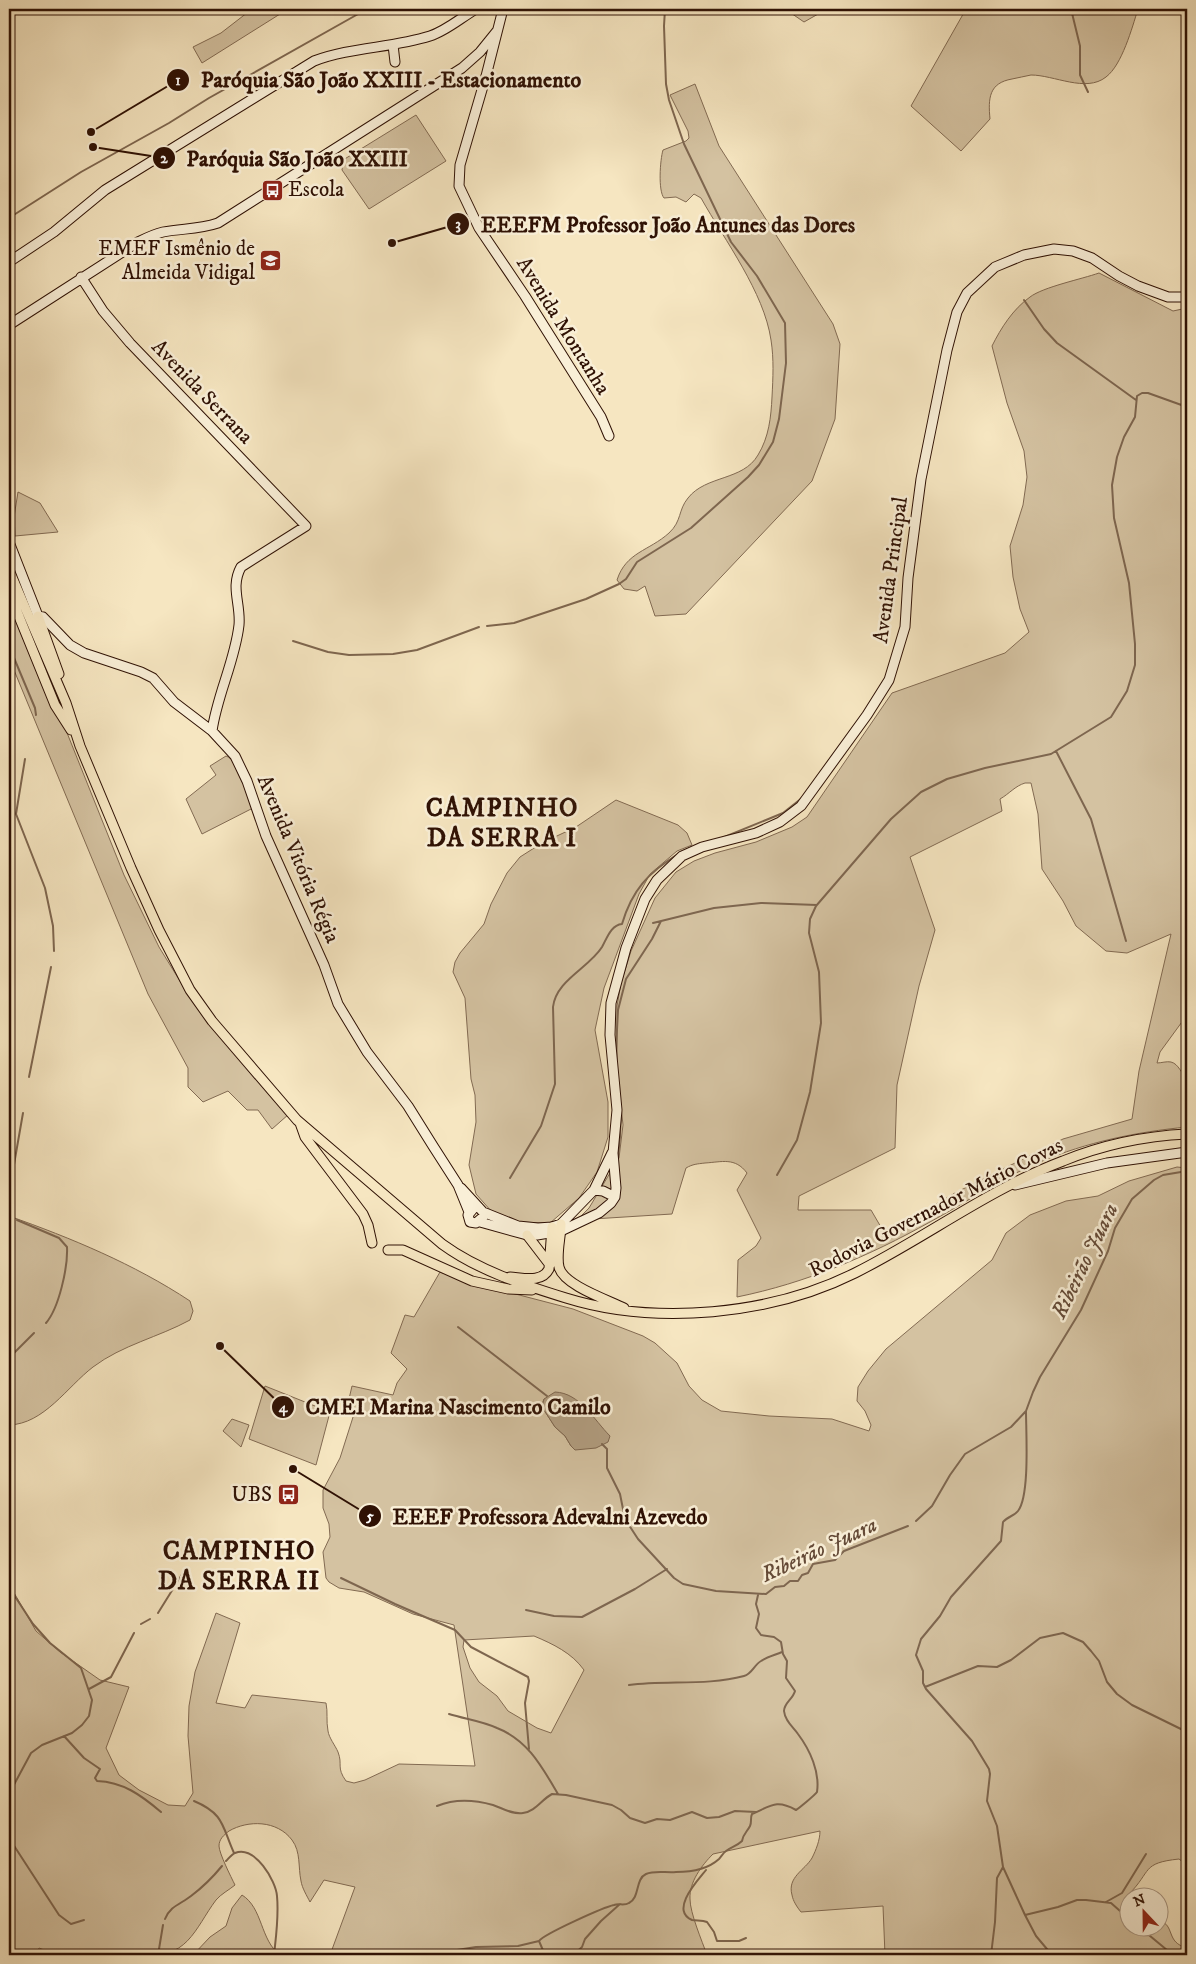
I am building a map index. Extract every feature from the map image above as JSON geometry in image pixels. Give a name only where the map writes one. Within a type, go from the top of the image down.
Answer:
[{"type":"main road","name":"Rodovia Governador Mário Covas","points":[[9,570],[66,703],[80,746],[131,868],[162,937],[190,990],[212,1021],[300,1123],[442,1244],[468,1261],[538,1290],[588,1305],[631,1311],[690,1313],[735,1309],[778,1301],[821,1288],[896,1252],[1005,1188],[1061,1161],[1113,1145],[1187,1134]]},
{"type":"main road","name":"Rodovia Governador Mário Covas","points":[[9,592],[55,705],[80,746]]},
{"type":"main road","points":[[38,616],[59,673],[66,703]]},
{"type":"main road","points":[[300,1123],[305,1137],[362,1214],[368,1225],[372,1243]]},
{"type":"main road","points":[[502,1276],[536,1279],[547,1274],[556,1229]]},
{"type":"main road","points":[[556,1229],[558,1262],[562,1274],[567,1279],[590,1292],[631,1311]]},
{"type":"main road","points":[[527,1235],[550,1265]]},
{"type":"main road","points":[[388,1250],[404,1250],[458,1276],[479,1283],[508,1290],[538,1290]]},
{"type":"street","points":[[9,262],[54,232],[105,190],[314,61],[330,55],[393,45],[432,35],[476,9]]},
{"type":"street","name":"Avenida Montanha","points":[[503,9],[460,166],[459,186],[479,228],[600,417],[609,436]]},
{"type":"street","points":[[9,325],[138,242],[155,234],[204,228],[218,223],[462,68],[480,52],[497,31]]},
{"type":"street","points":[[393,45],[394,62]]},
{"type":"street","name":"Avenida Principal","points":[[614,1197],[616,1173],[612,1153],[617,1110],[610,1035],[611,1003],[626,948],[645,899],[657,880],[682,856],[702,846],[756,833],[780,822],[801,806],[867,715],[889,680],[899,653],[905,628],[908,578],[921,479],[947,350],[957,312],[967,293],[995,267],[1024,255],[1054,249],[1073,251],[1092,258],[1138,286],[1168,296],[1187,297]]},
{"type":"street","name":"Avenida Serrana","points":[[81,277],[103,312],[130,343],[306,526],[241,567],[237,575],[235,584],[239,623],[212,731]]},
{"type":"street","points":[[9,542],[38,616]]},
{"type":"street","name":"Avenida Vitória Régia","points":[[38,616],[43,616],[70,645],[84,653],[141,672],[153,678],[174,702],[212,731],[235,756],[247,781],[266,836],[324,964],[338,1004],[367,1052],[408,1106],[458,1185],[469,1212]]},
{"type":"street","points":[[1005,1188],[1107,1163],[1187,1152]]},
{"type":"street","name":"Avenida Principal","points":[[556,1229],[594,1190],[612,1153]]},
{"type":"street","name":"Avenida Vitória Régia","points":[[458,1185],[482,1210]]},
{"type":"street","points":[[556,1229],[518,1226],[474,1208],[468,1215],[470,1222],[476,1224],[480,1222],[527,1235],[556,1229],[599,1213],[606,1208],[614,1197],[603,1191],[594,1190]]},
{"type":"street","points":[[480,1222],[484,1215],[482,1210]]},
{"type":"shaded area","points":[[252,9],[288,9],[202,63],[193,47],[221,33]]},
{"type":"shaded area","points":[[785,9],[827,9],[804,22]]},
{"type":"shaded area","points":[[966,9],[1138,9],[1122,55],[1106,77],[1098,82],[1089,83],[1070,82],[1031,75],[1004,81],[994,88],[990,98],[990,119],[961,151],[911,106]]},
{"type":"shaded area","points":[[695,84],[719,146],[833,324],[840,344],[835,419],[812,481],[686,614],[655,616],[645,586],[637,591],[624,589],[617,580],[621,571],[632,558],[673,529],[685,502],[696,491],[704,485],[734,474],[751,463],[758,455],[765,441],[772,404],[773,354],[771,340],[767,322],[752,285],[701,198],[694,194],[686,202],[676,197],[664,198],[662,194],[660,175],[663,150],[689,138],[688,131],[670,95]]},
{"type":"shaded area","points":[[416,115],[446,161],[369,209],[342,170],[343,160]]},
{"type":"shaded area","points":[[1099,273],[1173,311],[1187,308],[1187,1015],[1160,1052],[1157,1063],[1174,1063],[1187,1078],[1187,1127],[1112,1139],[1058,1155],[1012,1175],[907,1234],[860,1257],[788,1284],[737,1297],[738,1260],[756,1246],[761,1238],[737,1190],[747,1173],[738,1165],[723,1162],[697,1164],[686,1168],[672,1214],[577,1220],[589,1208],[619,1158],[623,1125],[617,1068],[617,1006],[621,983],[631,951],[655,898],[676,872],[694,861],[756,842],[792,827],[807,817],[892,693],[1005,653],[1029,632],[1020,609],[1013,577],[1010,546],[1023,505],[1027,477],[1024,451],[1007,403],[992,346],[1008,319],[1030,297],[1053,287]],"holes":[[[1031,783],[1038,814],[1042,869],[1063,901],[1076,926],[1106,951],[1127,953],[1171,934],[1139,1071],[1132,1119],[1063,1139],[955,1193],[885,1234],[871,1210],[798,1210],[799,1196],[895,1148],[897,1085],[919,986],[935,930],[910,857],[1002,811],[1000,799],[1021,784]]]},
{"type":"shaded area","points":[[18,492],[40,503],[58,532],[15,536],[14,517]]},
{"type":"shaded area","points":[[9,606],[27,633],[124,875],[159,947],[191,999],[215,1031],[289,1114],[272,1129],[258,1110],[247,1110],[228,1091],[203,1102],[188,1087],[188,1068],[148,994],[9,658]]},
{"type":"shaded area","points":[[226,756],[231,759],[239,771],[253,808],[202,834],[186,799],[216,775],[210,766]]},
{"type":"shaded area","points":[[616,800],[678,825],[687,833],[692,845],[677,851],[650,874],[639,894],[604,988],[595,1030],[608,1102],[608,1137],[597,1172],[579,1198],[550,1223],[514,1222],[492,1212],[476,1194],[469,1165],[476,1122],[475,1095],[471,1079],[465,998],[453,972],[455,962],[484,924],[491,904],[507,873],[520,857],[542,843],[576,827]]},
{"type":"shaded area","points":[[1177,1167],[1187,1168],[1187,1865],[1179,1859],[1158,1863],[1148,1869],[1136,1886],[1118,1886],[1118,1936],[1168,1936],[1168,1928],[1176,1942],[1187,1948],[1187,1955],[885,1955],[883,1906],[801,1912],[794,1902],[791,1889],[792,1883],[812,1858],[818,1845],[820,1831],[713,1854],[709,1858],[694,1880],[690,1893],[694,1919],[707,1955],[330,1955],[355,1887],[324,1880],[310,1902],[302,1884],[298,1855],[292,1840],[286,1833],[270,1825],[253,1824],[237,1827],[229,1831],[221,1839],[220,1849],[235,1885],[216,1900],[195,1932],[179,1948],[156,1954],[140,1951],[138,1955],[57,1955],[39,1948],[36,1955],[9,1955],[9,1584],[36,1631],[60,1652],[100,1680],[129,1687],[106,1748],[119,1775],[139,1790],[168,1805],[185,1806],[193,1793],[188,1736],[189,1706],[195,1672],[216,1613],[240,1623],[216,1703],[245,1708],[252,1695],[326,1703],[327,1727],[338,1752],[340,1769],[346,1781],[354,1783],[365,1780],[399,1764],[475,1766],[454,1625],[413,1614],[364,1592],[339,1588],[326,1578],[323,1552],[330,1537],[329,1524],[323,1508],[323,1490],[340,1458],[354,1414],[346,1412],[352,1386],[393,1395],[397,1383],[407,1369],[391,1353],[405,1315],[414,1317],[440,1272],[477,1284],[573,1309],[643,1336],[655,1343],[677,1363],[689,1386],[702,1400],[721,1411],[769,1416],[832,1419],[869,1431],[871,1425],[865,1411],[857,1401],[858,1387],[886,1349],[992,1260],[1006,1233],[1030,1215],[1066,1201],[1098,1196],[1129,1181]],"holes":[[[544,1399],[584,1406],[599,1426],[571,1446],[565,1436],[555,1427],[542,1404]],[[534,1636],[568,1654],[584,1670],[551,1733],[537,1728],[508,1711],[497,1696],[479,1682],[470,1668],[463,1647],[464,1640]]]},
{"type":"shaded area","points":[[9,1216],[56,1233],[147,1275],[190,1301],[193,1311],[190,1320],[104,1359],[83,1375],[54,1403],[33,1418],[22,1423],[9,1425]]},
{"type":"shaded area","points":[[265,1386],[330,1412],[316,1465],[249,1439]]},
{"type":"shaded area","points":[[555,1392],[572,1397],[586,1408],[610,1436],[608,1442],[596,1448],[575,1450],[565,1436],[555,1427],[542,1407],[544,1399]]},
{"type":"shaded area","points":[[232,1419],[249,1425],[241,1447],[223,1431]]},
{"type":"shaded area","points":[[242,1895],[254,1908],[273,1949],[280,1955],[193,1955],[210,1937],[226,1926],[232,1908]]},
{"type":"waterway","points":[[9,218],[81,172],[367,9]]},
{"type":"waterway","points":[[487,626],[514,623],[586,599],[619,584],[626,579],[637,562],[691,528],[748,477],[759,465],[773,442],[779,419],[786,363],[785,323],[757,276],[731,242],[684,144],[669,100],[666,84],[665,9]]},
{"type":"waterway","points":[[1071,9],[1080,46],[1080,75],[1088,92]]},
{"type":"waterway","points":[[1024,300],[1044,329],[1057,343],[1136,400]]},
{"type":"waterway","points":[[777,1175],[797,1140],[810,1092],[821,1023],[819,972],[809,933],[810,919],[816,906],[891,819],[921,792],[947,779],[985,768],[1051,754],[1111,717],[1127,691],[1135,665],[1135,644],[1129,583],[1114,518],[1112,485],[1117,457],[1124,437],[1135,417],[1137,396],[1142,393],[1148,393],[1187,407]]},
{"type":"waterway","points":[[293,641],[328,652],[349,655],[393,654],[417,650],[479,627]]},
{"type":"waterway","points":[[9,646],[35,708],[36,715]]},
{"type":"waterway","points":[[1056,751],[1091,819],[1126,941]]},
{"type":"waterway","points":[[25,759],[16,814],[45,888],[53,926],[54,951]]},
{"type":"waterway","points":[[722,838],[783,813],[802,798]]},
{"type":"waterway","points":[[510,1178],[541,1126],[555,1084],[553,1007],[555,998],[566,982],[602,947],[612,929],[622,924],[631,901],[642,883],[658,868],[678,854]]},
{"type":"waterway","points":[[653,923],[714,908],[761,903],[817,905]]},
{"type":"waterway","points":[[616,1049],[618,1010],[626,979],[652,939],[661,921]]},
{"type":"waterway","points":[[29,1077],[51,967]]},
{"type":"waterway","points":[[9,1193],[23,1113]]},
{"type":"waterway","points":[[618,1158],[621,1116]]},
{"type":"waterway","name":"Ribeirão Juara","points":[[916,1521],[932,1506],[965,1454],[1011,1427],[1026,1411],[1040,1377],[1081,1310],[1108,1251],[1115,1228],[1132,1199],[1154,1180],[1163,1175],[1187,1171]]},
{"type":"waterway","points":[[17,1220],[59,1238],[67,1247],[66,1265],[59,1298],[46,1323]]},
{"type":"waterway","points":[[458,1327],[547,1396]]},
{"type":"waterway","points":[[9,1358],[34,1333]]},
{"type":"waterway","points":[[1026,1411],[1026,1478],[1022,1503],[1018,1511],[1003,1522],[1001,1541],[951,1597],[940,1616],[921,1639],[916,1655],[923,1671],[923,1683],[926,1689],[972,1741],[989,1769],[987,1801],[997,1826],[1003,1867],[1036,1936],[1052,1955]]},
{"type":"waterway","points":[[602,1444],[607,1449],[607,1468],[620,1494],[625,1519],[638,1539],[674,1578],[683,1584],[716,1591],[766,1594],[775,1587],[784,1586],[790,1581],[798,1581],[802,1575],[808,1573],[813,1564],[835,1560],[844,1551],[908,1526]]},
{"type":"waterway","points":[[158,1613],[186,1568]]},
{"type":"waterway","points":[[526,1610],[554,1616],[582,1617],[635,1589],[667,1569]]},
{"type":"waterway","points":[[341,1578],[455,1630],[471,1647],[528,1677],[525,1703],[529,1749]]},
{"type":"waterway","points":[[9,1592],[16,1598],[33,1624],[50,1643],[81,1668],[92,1700],[89,1716],[82,1725],[72,1733],[42,1745],[31,1753],[9,1794]]},
{"type":"waterway","name":"Ribeirão Juara","points":[[539,1941],[562,1927],[599,1910],[616,1904],[629,1903],[635,1897],[640,1880],[646,1874],[693,1871],[709,1866],[726,1851],[742,1841],[751,1824],[752,1814],[778,1804],[796,1810],[817,1792],[817,1777],[810,1754],[788,1721],[784,1711],[785,1706],[795,1691],[786,1678],[787,1661],[783,1654],[781,1642],[774,1637],[761,1635],[756,1628],[759,1614],[756,1604],[758,1595]]},
{"type":"waterway","points":[[141,1624],[150,1619]]},
{"type":"waterway","points":[[89,1689],[111,1677],[134,1633]]},
{"type":"waterway","points":[[925,1687],[978,1666],[997,1667],[1011,1660],[1040,1638],[1063,1633],[1083,1642],[1091,1651],[1099,1661],[1107,1682],[1117,1694],[1132,1705],[1187,1732]]},
{"type":"waterway","points":[[629,1685],[730,1679],[747,1675],[761,1661],[782,1652]]},
{"type":"waterway","points":[[449,1714],[479,1722],[508,1733],[533,1755],[558,1794]]},
{"type":"waterway","points":[[64,1736],[84,1758],[100,1769],[95,1778],[97,1781],[115,1784],[131,1790],[161,1812]]},
{"type":"waterway","points":[[437,1806],[450,1802],[472,1801],[493,1805],[511,1812],[523,1813],[535,1808],[552,1794],[566,1795],[612,1805],[630,1818],[645,1823],[657,1819],[670,1820],[692,1812],[707,1818],[719,1817],[735,1811],[756,1812]]},
{"type":"waterway","points":[[194,1801],[217,1816],[234,1853]]},
{"type":"waterway","points":[[9,1838],[59,1915],[71,1924],[84,1920]]},
{"type":"waterway","points":[[226,1861],[235,1853],[243,1852],[250,1854],[257,1859],[269,1874],[276,1890],[278,1911],[274,1955]]},
{"type":"waterway","points":[[1106,1902],[1122,1893],[1146,1854]]},
{"type":"waterway","points":[[165,1919],[173,1908],[200,1889],[222,1866]]},
{"type":"waterway","points":[[991,1955],[997,1878],[1003,1867]]},
{"type":"waterway","points":[[706,1870],[692,1887],[684,1902],[686,1915],[692,1920],[707,1922],[714,1932],[717,1941],[739,1941],[746,1938]]},
{"type":"waterway","points":[[1025,1915],[1077,1900],[1111,1903],[1118,1909]]},
{"type":"waterway","points":[[573,1955],[582,1947],[585,1939],[601,1921],[620,1904]]},
{"type":"waterway","points":[[158,1955],[163,1925]]},
{"type":"waterway","points":[[1150,1936],[1173,1955]]},
{"type":"waterway","name":"Ribeirão Juara","points":[[539,1941],[545,1955]]},
{"type":"waterway","points":[[425,1955],[476,1947],[518,1946],[539,1941]]},
{"type":"place","name":"Paróquia São João XXIII - Estacionamento","points":[[91,132]]},
{"type":"place","name":"Paróquia São João XXIII","points":[[93,147]]},
{"type":"place","name":"Escola","points":[[272,190]]},
{"type":"place","name":"EEEFM Professor João Antunes das Dores","points":[[392,243]]},
{"type":"place","name":"EMEF Ismênio de Almeida Vidigal","points":[[271,261]]},
{"type":"place","name":"CMEI Marina Nascimento Camilo","points":[[220,1346]]},
{"type":"place","name":"EEEF Professora Adevalni Azevedo","points":[[293,1469]]},
{"type":"place","name":"UBS","points":[[288,1495]]},
{"type":"district","name":"CAMPINHO DA SERRA I","points":[[502,823]]},
{"type":"district","name":"CAMPINHO DA SERRA II","points":[[239,1566]]}]
